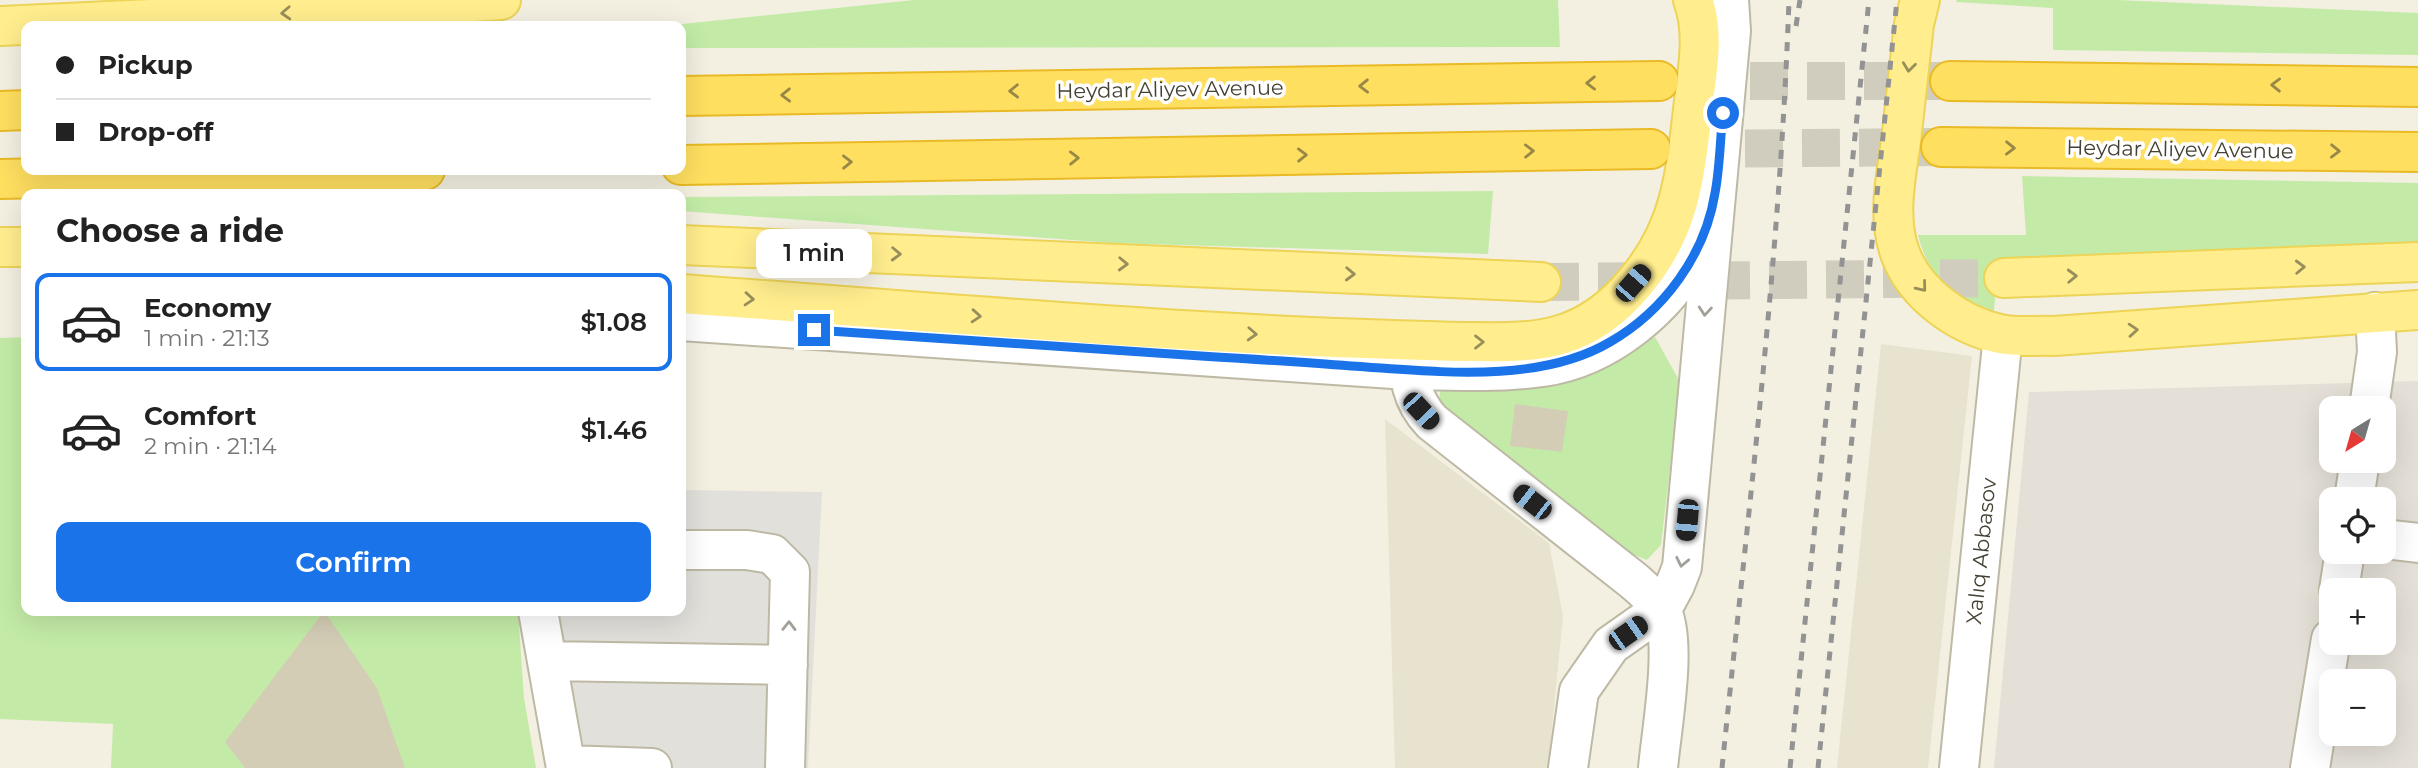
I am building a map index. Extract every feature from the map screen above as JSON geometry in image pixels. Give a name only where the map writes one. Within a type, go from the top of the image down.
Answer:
[{"type":"highway","points":[[1950,81],[2418,87]]},
{"type":"highway","name":"Heydar Aliyev Avenue","points":[[686,96],[1659,82]]},
{"type":"highway","points":[[0,111],[21,110]]},
{"type":"highway","name":"Heydar Aliyev Avenue","points":[[1941,147],[2418,152]]},
{"type":"highway","points":[[686,165],[1651,149]]},
{"type":"highway","points":[[0,179],[189,175]]},
{"type":"main road","points":[[50,21],[244,0]]},
{"type":"main road","points":[[121,14],[501,0]]},
{"type":"main road","points":[[686,294],[1159,329],[1408,355],[1558,336],[1596,319],[1619,300],[1647,267],[1677,206],[1686,171],[1699,60],[1700,30],[1693,0]]},
{"type":"main road","points":[[1920,0],[1914,24],[1892,212],[1900,253],[1918,284],[1936,303],[1978,328],[2003,335],[2054,336],[2418,310]]},
{"type":"main road","points":[[0,26],[21,24]]},
{"type":"main road","points":[[686,245],[1541,282]]},
{"type":"main road","points":[[0,247],[21,247]]},
{"type":"main road","points":[[2004,278],[2418,262]]},
{"type":"street","points":[[121,14],[206,0]]},
{"type":"street","points":[[1568,768],[1578,691],[1611,645],[1661,609],[1675,585],[1685,547],[1731,31],[1729,0]]},
{"type":"street","points":[[686,321],[1408,355],[1512,370],[1546,367],[1577,358],[1610,342],[1635,325],[1670,291],[1696,251],[1715,195]]},
{"type":"street","points":[[2371,396],[2377,352],[2375,312]]},
{"type":"street","name":"Xalıq Abbasov","points":[[1959,768],[2003,335]]},
{"type":"street","points":[[1408,355],[1414,399],[1432,422],[1634,581],[1661,609],[1668,629],[1668,651],[1658,768]]},
{"type":"street","points":[[2396,540],[2418,543]]},
{"type":"street","points":[[686,550],[747,550],[772,554],[790,572],[785,768]]},
{"type":"street","points":[[539,616],[566,766],[652,768]]},
{"type":"street","points":[[2310,768],[2328,655]]},
{"type":"street","points":[[547,661],[788,665]]},
{"type":"shaded area","points":[[1881,344],[1972,356],[1928,768],[1837,768]]},
{"type":"shaded area","points":[[2418,381],[2418,768],[1994,768],[2029,392]]},
{"type":"shaded area","points":[[1385,419],[1549,543],[1563,616],[1548,768],[1395,768]]},
{"type":"shaded area","points":[[686,490],[822,492],[808,768],[581,768],[553,616],[686,616]]},
{"type":"green space","points":[[914,0],[1558,0],[1560,47],[686,48],[686,24]]},
{"type":"green space","points":[[2117,0],[2418,13],[2418,55],[2053,50],[2053,8],[1956,2]]},
{"type":"green space","points":[[2022,176],[2418,183],[2418,242],[1998,260],[1994,311],[1966,299],[1936,275],[1918,235],[2026,235]]},
{"type":"green space","points":[[1493,191],[1488,254],[1112,243],[686,211],[686,197]]},
{"type":"green space","points":[[21,337],[21,616],[518,616],[524,698],[536,768],[111,768],[113,724],[0,719],[0,338]]},
{"type":"green space","points":[[1655,337],[1680,382],[1661,545],[1647,560],[1632,554],[1439,404],[1440,391],[1452,388],[1535,388],[1576,378]]},
{"type":"building","points":[[1515,404],[1568,411],[1562,452],[1510,446]]},
{"type":"building","points":[[320,616],[327,616],[377,688],[405,768],[245,768],[225,742]]},
{"type":"tunnel","points":[[1693,81],[1950,81]]},
{"type":"tunnel","points":[[1688,149],[1941,147]]},
{"type":"tunnel","points":[[1541,282],[2004,278]]},
{"type":"railway","points":[[1722,768],[1771,289],[1789,0]]},
{"type":"railway","points":[[1796,26],[1800,0]]},
{"type":"railway","points":[[1790,768],[1869,0]]},
{"type":"railway","points":[[1818,768],[1897,0]]},
{"type":"route","points":[[814,330],[1408,370],[1512,370],[1546,367],[1577,358],[1610,342],[1635,325],[1670,291],[1687,268],[1704,234],[1715,195],[1723,113]]}]
